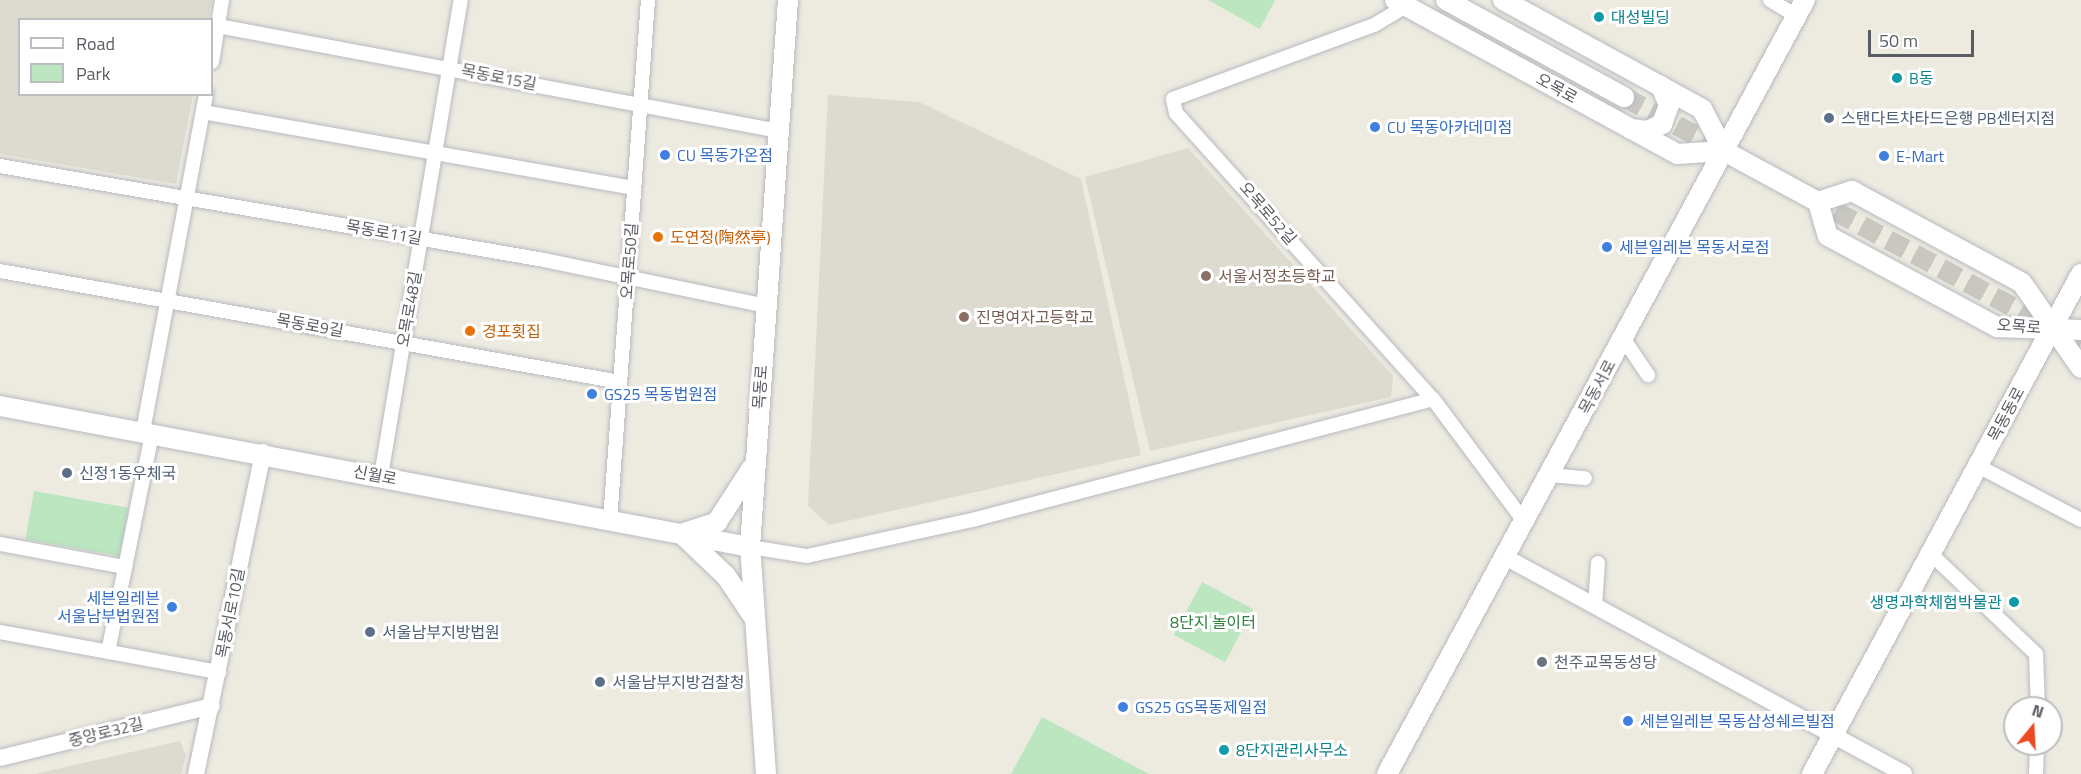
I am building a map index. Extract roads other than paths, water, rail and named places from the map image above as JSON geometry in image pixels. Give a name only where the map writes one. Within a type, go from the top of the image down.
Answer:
[{"type":"main road","name":"목동로","points":[[766,774],[750,547],[788,0]]},
{"type":"main road","name":"오목로","points":[[1446,0],[1624,97]]},
{"type":"main road","points":[[1503,0],[1702,109],[1724,151],[1818,202]]},
{"type":"main road","name":"오목로","points":[[1400,3],[1677,154],[1724,151]]},
{"type":"main road","name":"목동서로","points":[[1388,774],[1801,8]]},
{"type":"main road","points":[[1631,129],[1647,130],[1662,123],[1669,105],[1661,86]]},
{"type":"main road","name":"오목로","points":[[2081,330],[2052,328],[1997,327],[1828,236],[1818,202],[1852,191],[2022,283],[2052,328],[2081,368]]},
{"type":"main road","name":"목동동로","points":[[1812,774],[2081,274]]},
{"type":"main road","name":"신월로","points":[[0,406],[263,453],[610,522],[750,547]]},
{"type":"main road","points":[[755,463],[717,522],[681,533],[726,576],[756,621]]},
{"type":"street","points":[[213,56],[222,0]]},
{"type":"street","name":"오목로48길","points":[[381,476],[461,0]]},
{"type":"street","name":"오목로50길","points":[[610,522],[648,0]]},
{"type":"street","points":[[1770,0],[1801,8]]},
{"type":"street","name":"오목로52길","points":[[1400,3],[1374,25],[1173,99],[1176,113],[1433,399],[1524,521]]},
{"type":"street","name":"목동로15길","points":[[218,26],[779,131]]},
{"type":"street","points":[[108,652],[148,432],[168,300],[206,96]]},
{"type":"street","points":[[203,112],[435,155],[634,188]]},
{"type":"street","name":"목동로11길","points":[[0,166],[629,277],[766,306]]},
{"type":"street","name":"목동로9길","points":[[0,271],[620,382]]},
{"type":"street","points":[[1623,338],[1648,375]]},
{"type":"street","points":[[750,547],[807,556],[976,519],[1433,399]]},
{"type":"street","name":"목동서로10길","points":[[196,774],[263,453]]},
{"type":"street","points":[[1978,466],[2081,520]]},
{"type":"street","points":[[1549,475],[1586,478]]},
{"type":"street","points":[[0,544],[124,567]]},
{"type":"street","points":[[1930,554],[2037,654],[2038,696]]},
{"type":"street","points":[[1505,557],[1904,774]]},
{"type":"street","points":[[1595,606],[1598,563]]},
{"type":"street","points":[[0,633],[219,672]]},
{"type":"street","name":"중앙로32길","points":[[0,758],[212,706]]},
{"type":"street","points":[[2036,774],[2037,756]]},
{"type":"tunnel","points":[[1624,97],[1730,154]]},
{"type":"tunnel","points":[[1809,197],[2081,344]]},
{"type":"place","name":"대성빌딩","points":[[1599,17]]},
{"type":"place","name":"B동","points":[[1897,78]]},
{"type":"place","name":"스탠다트차타드은행 PB센터지점","points":[[1829,118]]},
{"type":"place","name":"CU 목동아카데미점","points":[[1375,127]]},
{"type":"place","name":"CU 목동가온점","points":[[665,155]]},
{"type":"place","name":"E-Mart","points":[[1884,156]]},
{"type":"place","name":"도연정(陶然亭)","points":[[658,237]]},
{"type":"place","name":"세븐일레븐 목동서로점","points":[[1607,247]]},
{"type":"place","name":"서울서정초등학교","points":[[1206,276]]},
{"type":"place","name":"진명여자고등학교","points":[[964,317]]},
{"type":"place","name":"경포횟집","points":[[470,331]]},
{"type":"place","name":"GS25 목동법원점","points":[[592,394]]},
{"type":"place","name":"신정1동우체국","points":[[67,473]]},
{"type":"place","name":"생명과학체험박물관","points":[[2014,602]]},
{"type":"place","name":"세븐일레븐 서울남부법원점","points":[[172,607]]},
{"type":"place","name":"서울남부지방법원","points":[[370,632]]},
{"type":"place","name":"천주교목동성당","points":[[1542,662]]},
{"type":"place","name":"서울남부지방검찰청","points":[[600,682]]},
{"type":"place","name":"GS25 GS목동제일점","points":[[1123,707]]},
{"type":"place","name":"세븐일레븐 목동삼성쉐르빌점","points":[[1628,721]]},
{"type":"place","name":"8단지관리사무소","points":[[1224,750]]},
{"type":"park label","name":"8단지 놀이터","points":[[1213,622]]}]
